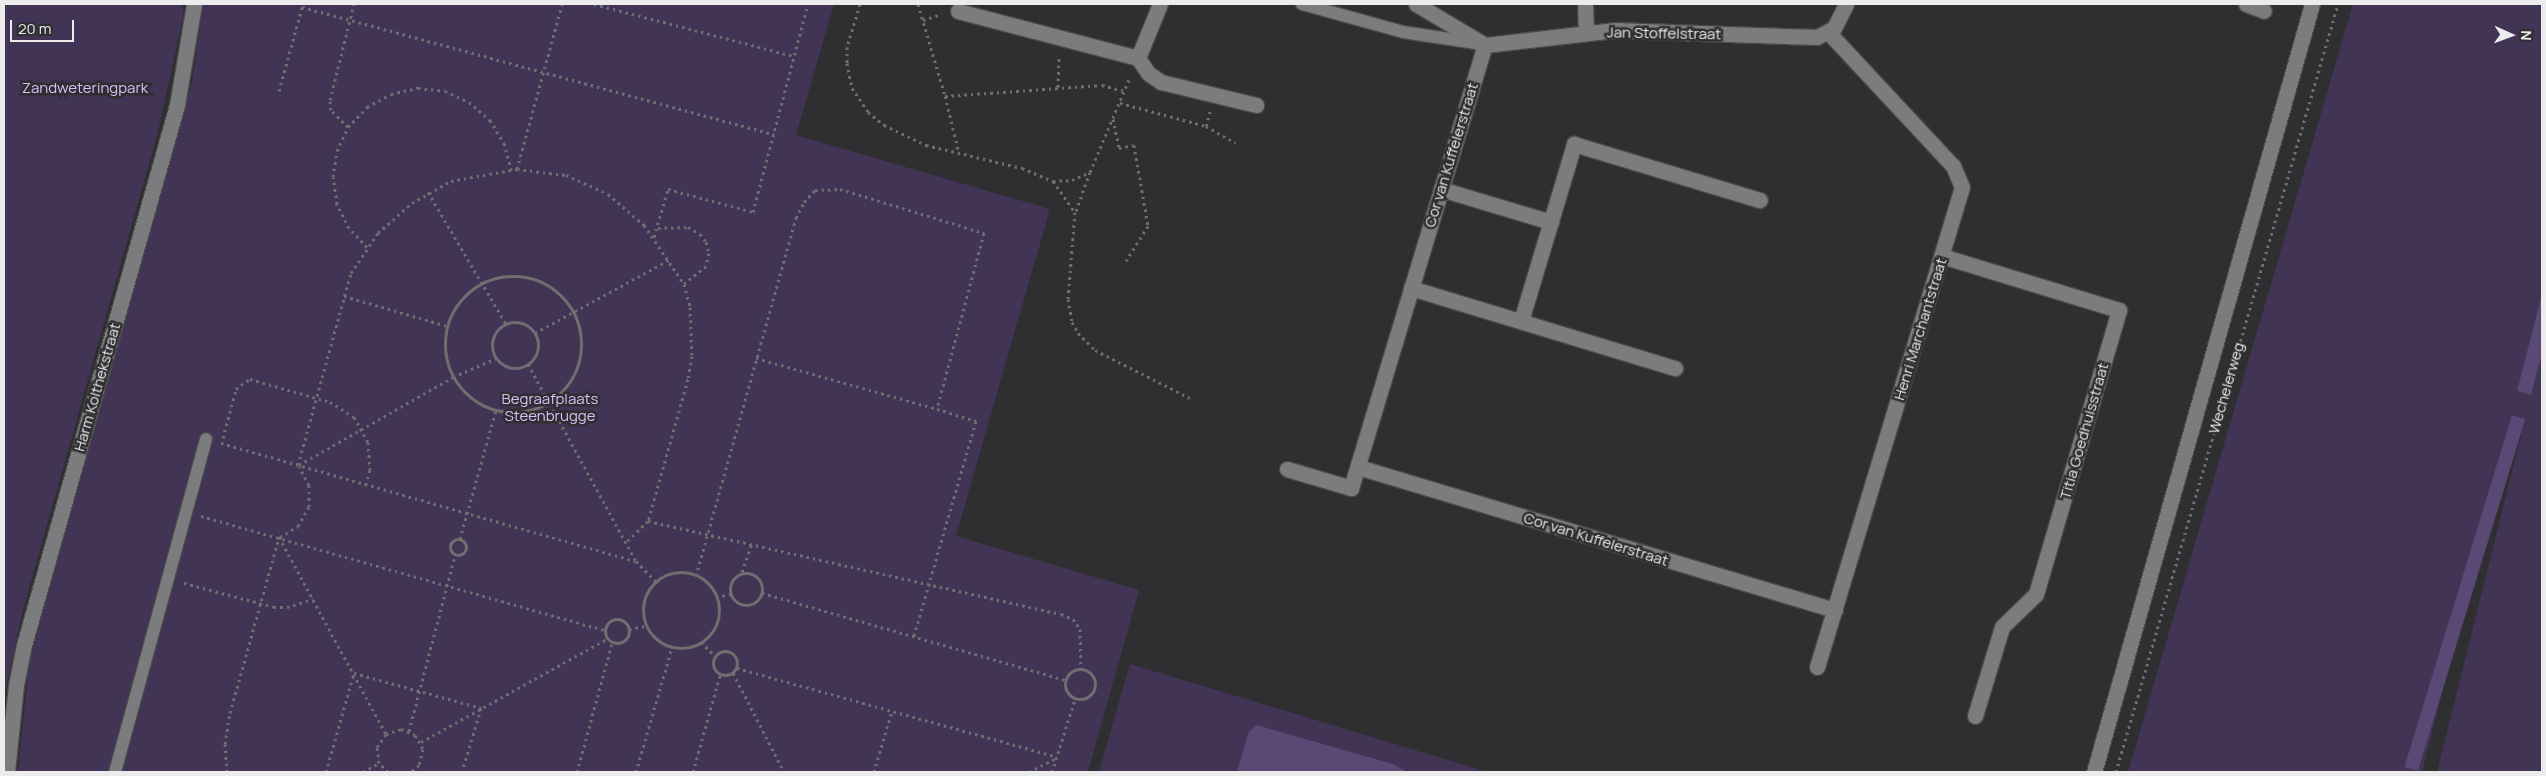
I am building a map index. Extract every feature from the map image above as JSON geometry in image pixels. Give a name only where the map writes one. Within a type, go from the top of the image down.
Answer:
[{"type":"street","name":"Harm Kolthekstraat","points":[[7,772],[16,685],[24,645],[178,105],[194,4]]},
{"type":"street","points":[[1138,58],[1160,4]]},
{"type":"street","points":[[1416,4],[1485,45]]},
{"type":"street","points":[[1585,4],[1586,33]]},
{"type":"street","points":[[1829,33],[1839,21],[1846,4]]},
{"type":"street","points":[[2246,4],[2264,11]]},
{"type":"street","name":"Wechelerweg","points":[[2094,772],[2312,4]]},
{"type":"street","points":[[958,11],[1138,58],[1148,73],[1161,82],[1256,105]]},
{"type":"street","name":"Jan Stoffelstraat","points":[[1485,45],[1615,30],[1817,37],[1829,33]]},
{"type":"street","name":"Henri Marchantstraat","points":[[1817,667],[1961,196],[1958,174],[1829,33]]},
{"type":"street","name":"Cor van Kuffelerstraat","points":[[1288,468],[1351,488],[1485,45]]},
{"type":"street","points":[[1521,321],[1574,144],[1760,200]]},
{"type":"street","points":[[1441,189],[1551,222]]},
{"type":"street","name":"Titia Goedhuisstraat","points":[[1942,256],[2119,310],[2036,594],[2002,627],[1975,716]]},
{"type":"street","points":[[1411,288],[1675,368]]},
{"type":"street","name":"Cor van Kuffelerstraat","points":[[1358,467],[1835,610]]},
{"type":"lane","points":[[1302,4],[1403,32],[1485,45]]},
{"type":"lane","points":[[115,772],[206,439]]},
{"type":"path","points":[[348,127],[331,110],[330,100],[354,4]]},
{"type":"path","points":[[518,169],[562,4]]},
{"type":"path","points":[[594,4],[794,56]]},
{"type":"path","points":[[654,237],[668,188],[753,212],[808,4]]},
{"type":"path","points":[[860,4],[847,47],[847,63],[852,88],[861,103],[884,125],[926,145],[1022,168],[1053,181],[1072,180],[1090,172]]},
{"type":"path","points":[[918,4],[945,96],[959,154]]},
{"type":"path","name":"Wechelerweg","points":[[2116,772],[2338,4]]},
{"type":"path","points":[[279,91],[303,6],[349,22],[774,134]]},
{"type":"path","points":[[1058,87],[1056,66],[1064,39]]},
{"type":"path","points":[[1138,58],[1075,212],[1068,299],[1072,322],[1078,332],[1095,350],[1190,398]]},
{"type":"path","points":[[945,96],[1102,85],[1124,91]]},
{"type":"path","points":[[367,247],[345,220],[337,204],[333,178],[337,151],[348,127],[367,107],[391,94],[418,88],[445,91],[470,102],[490,120],[504,143],[511,170]]},
{"type":"path","points":[[1120,103],[1206,126],[1235,143]]},
{"type":"path","points":[[1113,119],[1119,148],[1134,146],[1148,226],[1126,261]]},
{"type":"path","points":[[227,772],[225,744],[230,713],[279,537],[298,526],[309,507],[310,484],[298,465],[351,273],[367,247],[393,217],[428,192],[474,175],[518,169],[545,170],[589,183],[627,210],[654,237],[684,284],[690,308],[692,356],[648,521],[626,542]]},
{"type":"path","points":[[1053,181],[1075,212]]},
{"type":"path","points":[[696,576],[706,533],[796,218],[804,202],[815,190],[840,189],[984,233],[937,409]]},
{"type":"path","points":[[428,192],[506,324]]},
{"type":"path","points":[[658,228],[688,227],[700,234],[706,242],[709,253],[706,266],[701,274],[684,284]]},
{"type":"path","points":[[535,333],[669,260]]},
{"type":"path","points":[[511,276],[541,281],[565,299],[573,312],[581,340],[577,369],[570,382],[549,402],[523,412],[496,410],[476,401],[454,378],[445,352],[447,326],[464,296],[482,283],[511,276]]},
{"type":"path","points":[[344,296],[447,326]]},
{"type":"path","points":[[519,322],[535,333],[538,346],[528,364],[514,368],[497,358],[493,339],[506,324],[519,322]]},
{"type":"path","points":[[298,465],[454,378],[497,358]]},
{"type":"path","points":[[756,358],[976,421],[914,636]]},
{"type":"path","points":[[528,364],[636,560],[656,582]]},
{"type":"path","points":[[219,452],[236,389],[242,382],[250,379],[316,398],[343,408],[362,429],[370,456],[366,484]]},
{"type":"path","points":[[460,539],[496,410]]},
{"type":"path","points":[[206,439],[468,511],[636,560]]},
{"type":"path","points":[[203,516],[205,507]]},
{"type":"path","points":[[186,511],[604,630]]},
{"type":"path","points":[[648,521],[930,582],[1073,619],[1081,638],[1081,669]]},
{"type":"path","points":[[279,537],[386,734]]},
{"type":"path","points":[[455,556],[449,548],[454,539],[460,539]]},
{"type":"path","points":[[455,556],[461,556],[466,547],[460,539]]},
{"type":"path","points":[[742,572],[756,575],[763,586],[759,599],[747,605],[734,600],[731,594],[732,581],[742,572],[752,543]]},
{"type":"path","points":[[409,731],[455,556]]},
{"type":"path","points":[[675,573],[696,576],[705,581],[716,597],[718,607],[714,627],[701,642],[687,648],[672,647],[656,639],[646,626],[643,607],[656,582],[675,573]]},
{"type":"path","points":[[168,579],[260,604],[288,607],[313,598]]},
{"type":"path","points":[[762,593],[1065,680]]},
{"type":"path","points":[[716,597],[731,594]]},
{"type":"path","points":[[604,630],[611,620],[616,618],[622,620],[629,629]]},
{"type":"path","points":[[629,629],[646,626]]},
{"type":"path","points":[[604,630],[607,640],[612,643],[625,641],[629,629]]},
{"type":"path","points":[[421,742],[607,640]]},
{"type":"path","points":[[701,642],[715,656]]},
{"type":"path","points":[[577,772],[612,643]]},
{"type":"path","points":[[636,772],[672,647]]},
{"type":"path","points":[[720,652],[731,652],[736,656],[737,668],[733,673],[720,675],[713,667],[715,656],[720,652]]},
{"type":"path","points":[[737,668],[1057,757]]},
{"type":"path","points":[[1081,669],[1092,675],[1095,687],[1087,698],[1075,699],[1065,688],[1065,680],[1068,674],[1081,669]]},
{"type":"path","points":[[354,673],[481,708]]},
{"type":"path","points":[[326,772],[354,673]]},
{"type":"path","points":[[733,673],[784,772]]},
{"type":"path","points":[[693,772],[720,675]]},
{"type":"path","points":[[1052,772],[1071,720],[1075,699]]},
{"type":"path","points":[[462,772],[481,708]]},
{"type":"path","points":[[874,772],[892,711]]},
{"type":"path","points":[[388,772],[379,763],[377,747],[386,734],[393,730],[409,731],[421,742],[422,757],[413,772]]},
{"type":"path","points":[[1029,772],[1057,757]]},
{"type":"path","points":[[363,772],[379,763]]},
{"type":"green space","name":"Zandweteringpark","points":[[4,4],[183,4],[183,17],[158,132],[24,606],[4,698]]},
{"type":"green space","name":"Begraafplaats Steenbrugge","points":[[203,4],[834,4],[796,135],[1050,209],[956,536],[1139,590],[1088,772],[18,772],[29,662],[192,81]]},
{"type":"green space","points":[[2353,4],[2542,4],[2542,293],[2517,391],[2531,395],[2542,353],[2542,772],[2437,772],[2525,419],[2513,415],[2422,772],[2128,772]]},
{"type":"green space","points":[[1130,664],[1488,772],[1408,772],[1393,764],[1257,725],[1237,772],[1099,772]]},
{"type":"shaded area","points":[[2542,293],[2542,353],[2531,395],[2517,391]]},
{"type":"shaded area","points":[[2512,415],[2525,419],[2418,771],[2404,767]]},
{"type":"shaded area","points":[[1257,725],[1393,764],[1408,772],[1237,772],[1249,731]]}]
